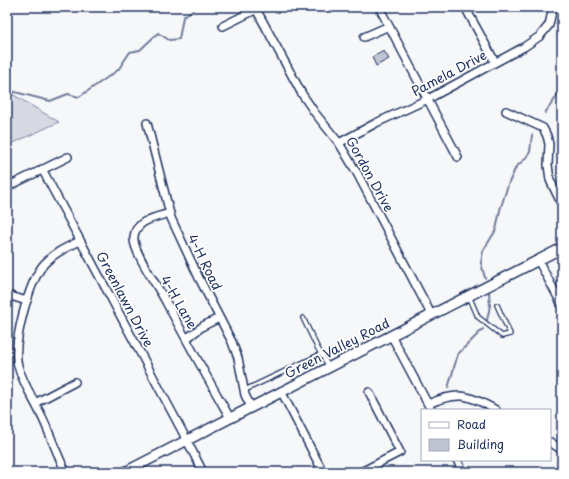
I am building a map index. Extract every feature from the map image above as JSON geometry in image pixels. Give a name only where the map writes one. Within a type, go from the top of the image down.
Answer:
[{"type":"street","points":[[379,7],[458,157]]},
{"type":"street","points":[[465,7],[495,62]]},
{"type":"street","name":"Pamela Drive","points":[[339,142],[428,99],[524,47],[540,36],[549,25],[553,7]]},
{"type":"street","points":[[223,26],[258,8]]},
{"type":"street","name":"Gordon Drive","points":[[258,8],[302,94],[314,113],[339,142],[357,172],[431,314]]},
{"type":"street","points":[[364,37],[389,26]]},
{"type":"street","points":[[506,111],[543,128],[549,144],[548,164],[550,180],[562,206]]},
{"type":"street","name":"4-H Road","points":[[147,123],[170,213],[178,234],[232,342],[238,358],[244,391],[251,407]]},
{"type":"street","points":[[7,187],[68,157]]},
{"type":"street","name":"Greenlawn Drive","points":[[42,169],[203,472]]},
{"type":"street","name":"4-H Lane","points":[[170,213],[149,219],[140,225],[135,232],[134,241],[139,254],[230,418]]},
{"type":"street","points":[[66,472],[18,365],[18,337],[27,301],[37,275],[43,265],[61,251],[80,241]]},
{"type":"street","name":"Green Valley Road","points":[[125,472],[562,248]]},
{"type":"street","points":[[538,260],[562,305]]},
{"type":"street","points":[[7,295],[27,301]]},
{"type":"street","points":[[186,339],[203,326],[219,318]]},
{"type":"street","points":[[391,335],[430,407],[443,398],[464,396],[477,399],[494,409]]},
{"type":"street","points":[[35,403],[75,382]]},
{"type":"street","points":[[281,391],[323,472]]},
{"type":"street","points":[[361,472],[400,452],[369,392]]},
{"type":"street","points":[[551,443],[562,450]]},
{"type":"street","points":[[561,472],[562,459]]},
{"type":"street","points":[[458,461],[463,472]]},
{"type":"lane","points":[[468,295],[478,317],[502,336],[510,334],[496,305]]},
{"type":"lane","points":[[303,318],[329,367]]},
{"type":"lane","points":[[244,391],[321,354]]},
{"type":"shaded area","points":[[7,91],[59,122],[7,146]]},
{"type":"building","points":[[384,51],[389,59],[376,66],[372,57]]},
{"type":"waterway","points":[[7,90],[50,101],[68,94],[79,97],[118,70],[130,52],[140,50],[158,33],[169,40],[179,39],[183,17],[193,10],[194,7]]},
{"type":"waterway","points":[[545,113],[557,96],[562,85]]},
{"type":"waterway","points":[[485,278],[481,263],[483,251],[496,230],[500,210],[508,185],[516,167],[530,152],[532,135]]},
{"type":"waterway","points":[[487,320],[490,306],[489,292]]},
{"type":"waterway","points":[[448,388],[458,354],[483,329]]}]
